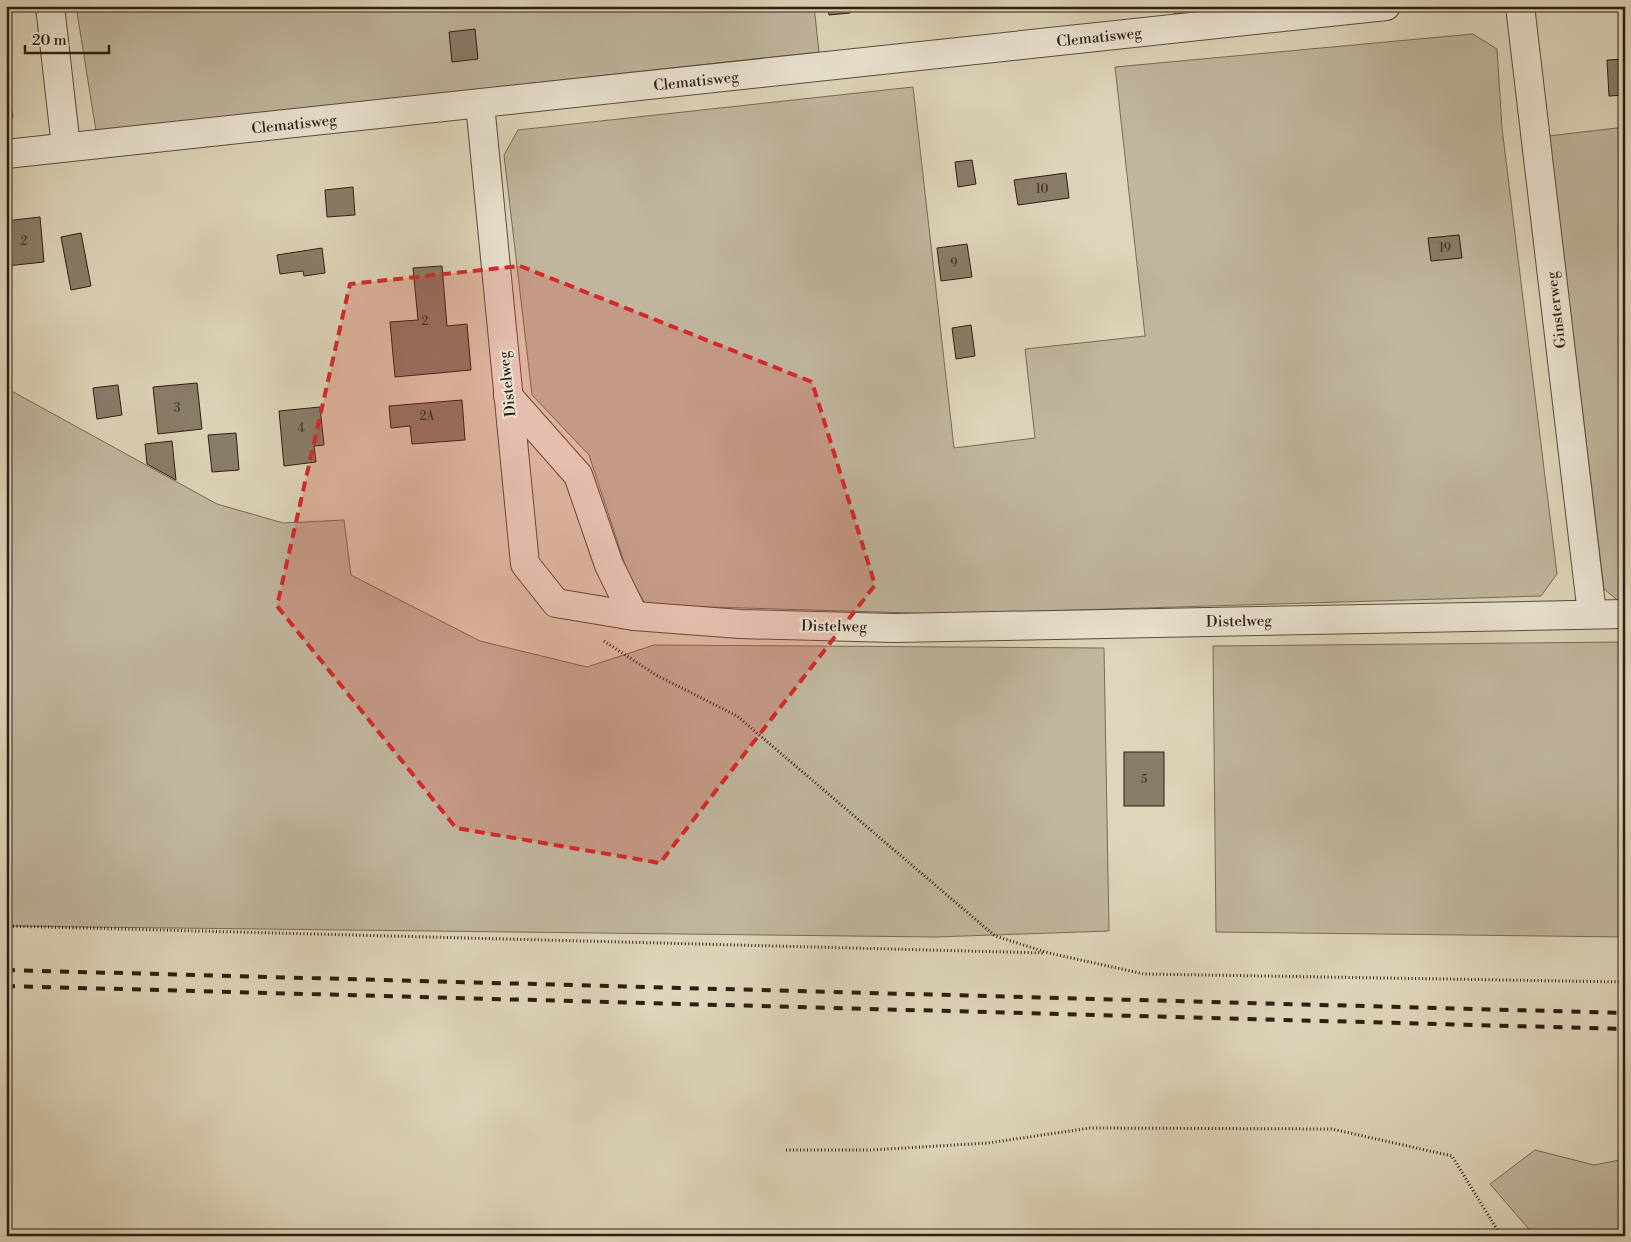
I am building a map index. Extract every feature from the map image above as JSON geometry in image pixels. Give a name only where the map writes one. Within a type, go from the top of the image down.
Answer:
[{"type":"street","points":[[50,6],[66,148]]},
{"type":"street","name":"Clematisweg","points":[[6,154],[1386,6]]},
{"type":"street","name":"Ginsterweg","points":[[1520,6],[1592,614]]},
{"type":"street","name":"Distelweg","points":[[480,104],[525,564],[556,603],[634,616],[740,624],[894,628],[1625,614]]},
{"type":"street","points":[[508,396],[578,475],[610,564],[634,616]]},
{"type":"path","points":[[597,635],[656,675],[737,716],[995,936],[1049,953],[1144,974],[1625,982]]},
{"type":"path","points":[[6,926],[1049,953]]},
{"type":"path","points":[[786,1150],[871,1150],[988,1144],[1090,1128],[1332,1129],[1452,1156],[1501,1236]]},
{"type":"highlighted area","points":[[520,266],[812,382],[875,585],[660,863],[456,828],[277,606],[350,284]]},
{"type":"shaded area","points":[[76,6],[814,6],[819,52],[96,131]]},
{"type":"shaded area","points":[[1173,6],[1245,6],[1174,14]]},
{"type":"shaded area","points":[[1473,34],[1497,49],[1502,128],[1557,574],[1541,596],[944,614],[646,605],[628,574],[589,455],[532,395],[504,155],[518,130],[913,87],[954,448],[1035,438],[1025,349],[1145,336],[1115,67]]},
{"type":"shaded area","points":[[1625,127],[1625,603],[1621,603],[1604,589],[1549,136]]},
{"type":"shaded area","points":[[6,388],[217,504],[283,523],[344,520],[351,575],[480,641],[587,667],[654,645],[1104,648],[1109,931],[935,937],[6,926]]},
{"type":"shaded area","points":[[1625,642],[1625,937],[1216,932],[1213,646]]},
{"type":"shaded area","points":[[1535,1150],[1594,1165],[1625,1159],[1625,1236],[1533,1234],[1490,1184]]},
{"type":"building","points":[[828,6],[850,6],[850,13],[829,15]]},
{"type":"building","points":[[475,29],[478,59],[452,62],[449,32]]},
{"type":"building","points":[[1625,59],[1625,95],[1609,96],[1607,60]]},
{"type":"building","points":[[6,95],[9,95],[13,117],[6,118]]},
{"type":"building","points":[[972,160],[976,184],[958,187],[955,162]]},
{"type":"building","points":[[1066,173],[1069,198],[1018,205],[1014,180]]},
{"type":"building","points":[[353,187],[355,215],[327,217],[325,190]]},
{"type":"building","points":[[40,217],[44,262],[6,266],[6,221]]},
{"type":"building","points":[[81,233],[91,286],[71,290],[61,237]]},
{"type":"building","points":[[1459,235],[1462,258],[1431,261],[1428,238]]},
{"type":"building","points":[[967,244],[972,277],[941,281],[937,248]]},
{"type":"building","points":[[322,248],[325,273],[304,276],[303,271],[280,274],[277,255]]},
{"type":"building","points":[[442,266],[447,326],[467,324],[471,370],[395,377],[390,322],[418,320],[413,268]]},
{"type":"building","points":[[971,325],[975,356],[956,359],[952,328]]},
{"type":"building","points":[[197,383],[202,429],[158,434],[153,387]]},
{"type":"building","points":[[118,385],[122,415],[97,419],[93,388]]},
{"type":"building","points":[[462,400],[465,440],[412,444],[410,426],[391,428],[389,406]]},
{"type":"building","points":[[320,407],[324,445],[314,446],[316,462],[284,466],[279,411]]},
{"type":"building","points":[[236,433],[239,470],[212,472],[208,435]]},
{"type":"building","points":[[172,441],[176,480],[147,464],[145,444]]},
{"type":"building","points":[[1124,752],[1164,752],[1164,806],[1124,806]]},
{"type":"railway","points":[[6,970],[1625,1013]]},
{"type":"railway","points":[[6,986],[1625,1029]]}]
